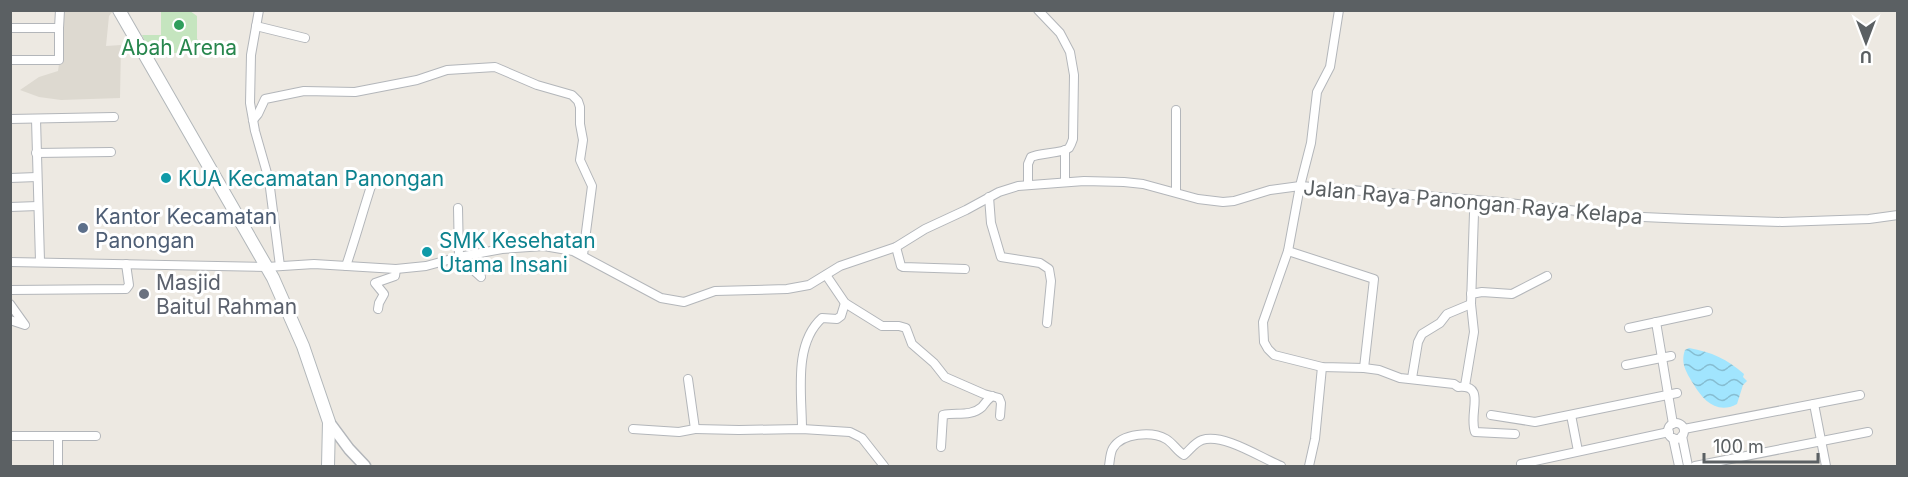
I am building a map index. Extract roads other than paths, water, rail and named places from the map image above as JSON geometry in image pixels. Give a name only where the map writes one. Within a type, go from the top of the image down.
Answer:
[{"type":"main road","points":[[119,10],[274,266],[329,422],[328,466]]},
{"type":"street","points":[[10,60],[59,60],[60,10]]},
{"type":"street","points":[[259,10],[250,72],[250,103],[270,180],[274,266]]},
{"type":"street","points":[[1038,10],[1060,33],[1070,52],[1074,67],[1074,139],[1065,150],[1065,182]]},
{"type":"street","points":[[1339,10],[1330,67],[1317,92],[1311,143],[1300,186],[1288,251],[1263,322],[1264,342],[1268,350],[1274,354],[1322,367],[1379,370],[1400,378],[1471,388],[1474,392],[1475,432],[1515,434]]},
{"type":"street","points":[[256,26],[305,38]]},
{"type":"street","points":[[10,28],[59,28]]},
{"type":"street","points":[[253,120],[265,99],[281,97],[293,92],[355,92],[463,68],[499,68],[537,85],[572,95],[580,107],[583,140],[580,160],[592,186],[583,255]]},
{"type":"street","points":[[1176,110],[1176,192]]},
{"type":"street","points":[[10,119],[114,117]]},
{"type":"street","points":[[36,119],[40,261]]},
{"type":"street","points":[[1028,185],[1028,164],[1031,157],[1065,150]]},
{"type":"street","points":[[36,153],[111,152]]},
{"type":"street","points":[[10,178],[37,177]]},
{"type":"street","points":[[346,266],[358,232],[366,196],[374,177]]},
{"type":"street","name":"Jalan Raya Panongan Raya Kelapa","points":[[10,262],[274,266],[314,264],[396,269],[426,266],[502,249],[544,246],[560,247],[583,255],[624,280],[671,301],[684,302],[715,291],[798,288],[809,285],[848,263],[896,247],[925,229],[1005,189],[1065,182],[1124,182],[1211,201],[1234,201],[1270,190],[1300,186],[1486,201],[1620,216],[1751,222],[1869,219],[1898,215]]},
{"type":"street","points":[[989,197],[992,229],[1001,257],[1040,263],[1049,269],[1051,280],[1047,323]]},
{"type":"street","points":[[1465,386],[1474,332],[1471,299],[1474,213],[1486,201]]},
{"type":"street","points":[[10,207],[38,206]]},
{"type":"street","points":[[458,208],[459,257],[481,277]]},
{"type":"street","points":[[896,247],[903,267],[965,269]]},
{"type":"street","points":[[1288,251],[1374,279],[1364,368]]},
{"type":"street","points":[[10,290],[126,289],[129,285],[126,264]]},
{"type":"street","points":[[378,309],[384,294],[375,283],[395,276],[396,269]]},
{"type":"street","points":[[826,275],[845,303],[882,326],[904,327],[909,332],[912,344],[934,363],[945,377],[1000,400],[1000,416]]},
{"type":"street","points":[[1412,378],[1418,342],[1422,334],[1440,322],[1447,314],[1482,292],[1512,294],[1547,276]]},
{"type":"street","points":[[802,429],[802,372],[806,342],[815,324],[822,318],[837,319],[841,316],[845,303]]},
{"type":"street","points":[[10,304],[25,325],[10,320]]},
{"type":"street","points":[[1629,328],[1708,311]]},
{"type":"street","points":[[1656,322],[1667,357],[1673,394],[1679,466]]},
{"type":"street","points":[[1626,365],[1667,357]]},
{"type":"street","points":[[1309,466],[1316,428],[1322,367]]},
{"type":"street","points":[[688,379],[694,429]]},
{"type":"street","points":[[1491,415],[1535,422],[1673,394]]},
{"type":"street","points":[[1521,464],[1860,395]]},
{"type":"street","points":[[941,447],[943,415],[971,412],[981,407],[984,401],[992,396]]},
{"type":"street","points":[[1814,404],[1826,466]]},
{"type":"street","points":[[1571,415],[1578,451]]},
{"type":"street","points":[[329,422],[365,466]]},
{"type":"street","points":[[633,429],[679,432],[694,429],[841,431],[857,435],[884,466]]},
{"type":"street","points":[[1676,432],[1688,466]]},
{"type":"street","points":[[1695,466],[1868,432]]},
{"type":"street","points":[[1109,466],[1112,449],[1120,441],[1131,436],[1145,435],[1164,437],[1184,455],[1201,441],[1212,439],[1225,441],[1281,466]]},
{"type":"street","points":[[10,436],[96,436]]},
{"type":"street","points":[[58,436],[58,466]]},
{"type":"street","points":[[329,443],[342,439]]},
{"type":"water","points":[[1689,348],[1719,357],[1744,374],[1743,377],[1747,381],[1743,385],[1737,404],[1723,408],[1706,401],[1685,368],[1685,350]]},
{"type":"place","name":"Abah Arena","points":[[179,25]]},
{"type":"place","name":"KUA Kecamatan Panongan","points":[[166,178]]},
{"type":"place","name":"Kantor Kecamatan Panongan","points":[[83,228]]},
{"type":"place","name":"SMK Kesehatan Utama Insani","points":[[427,252]]},
{"type":"place","name":"Masjid Baitul Rahman","points":[[144,294]]}]
